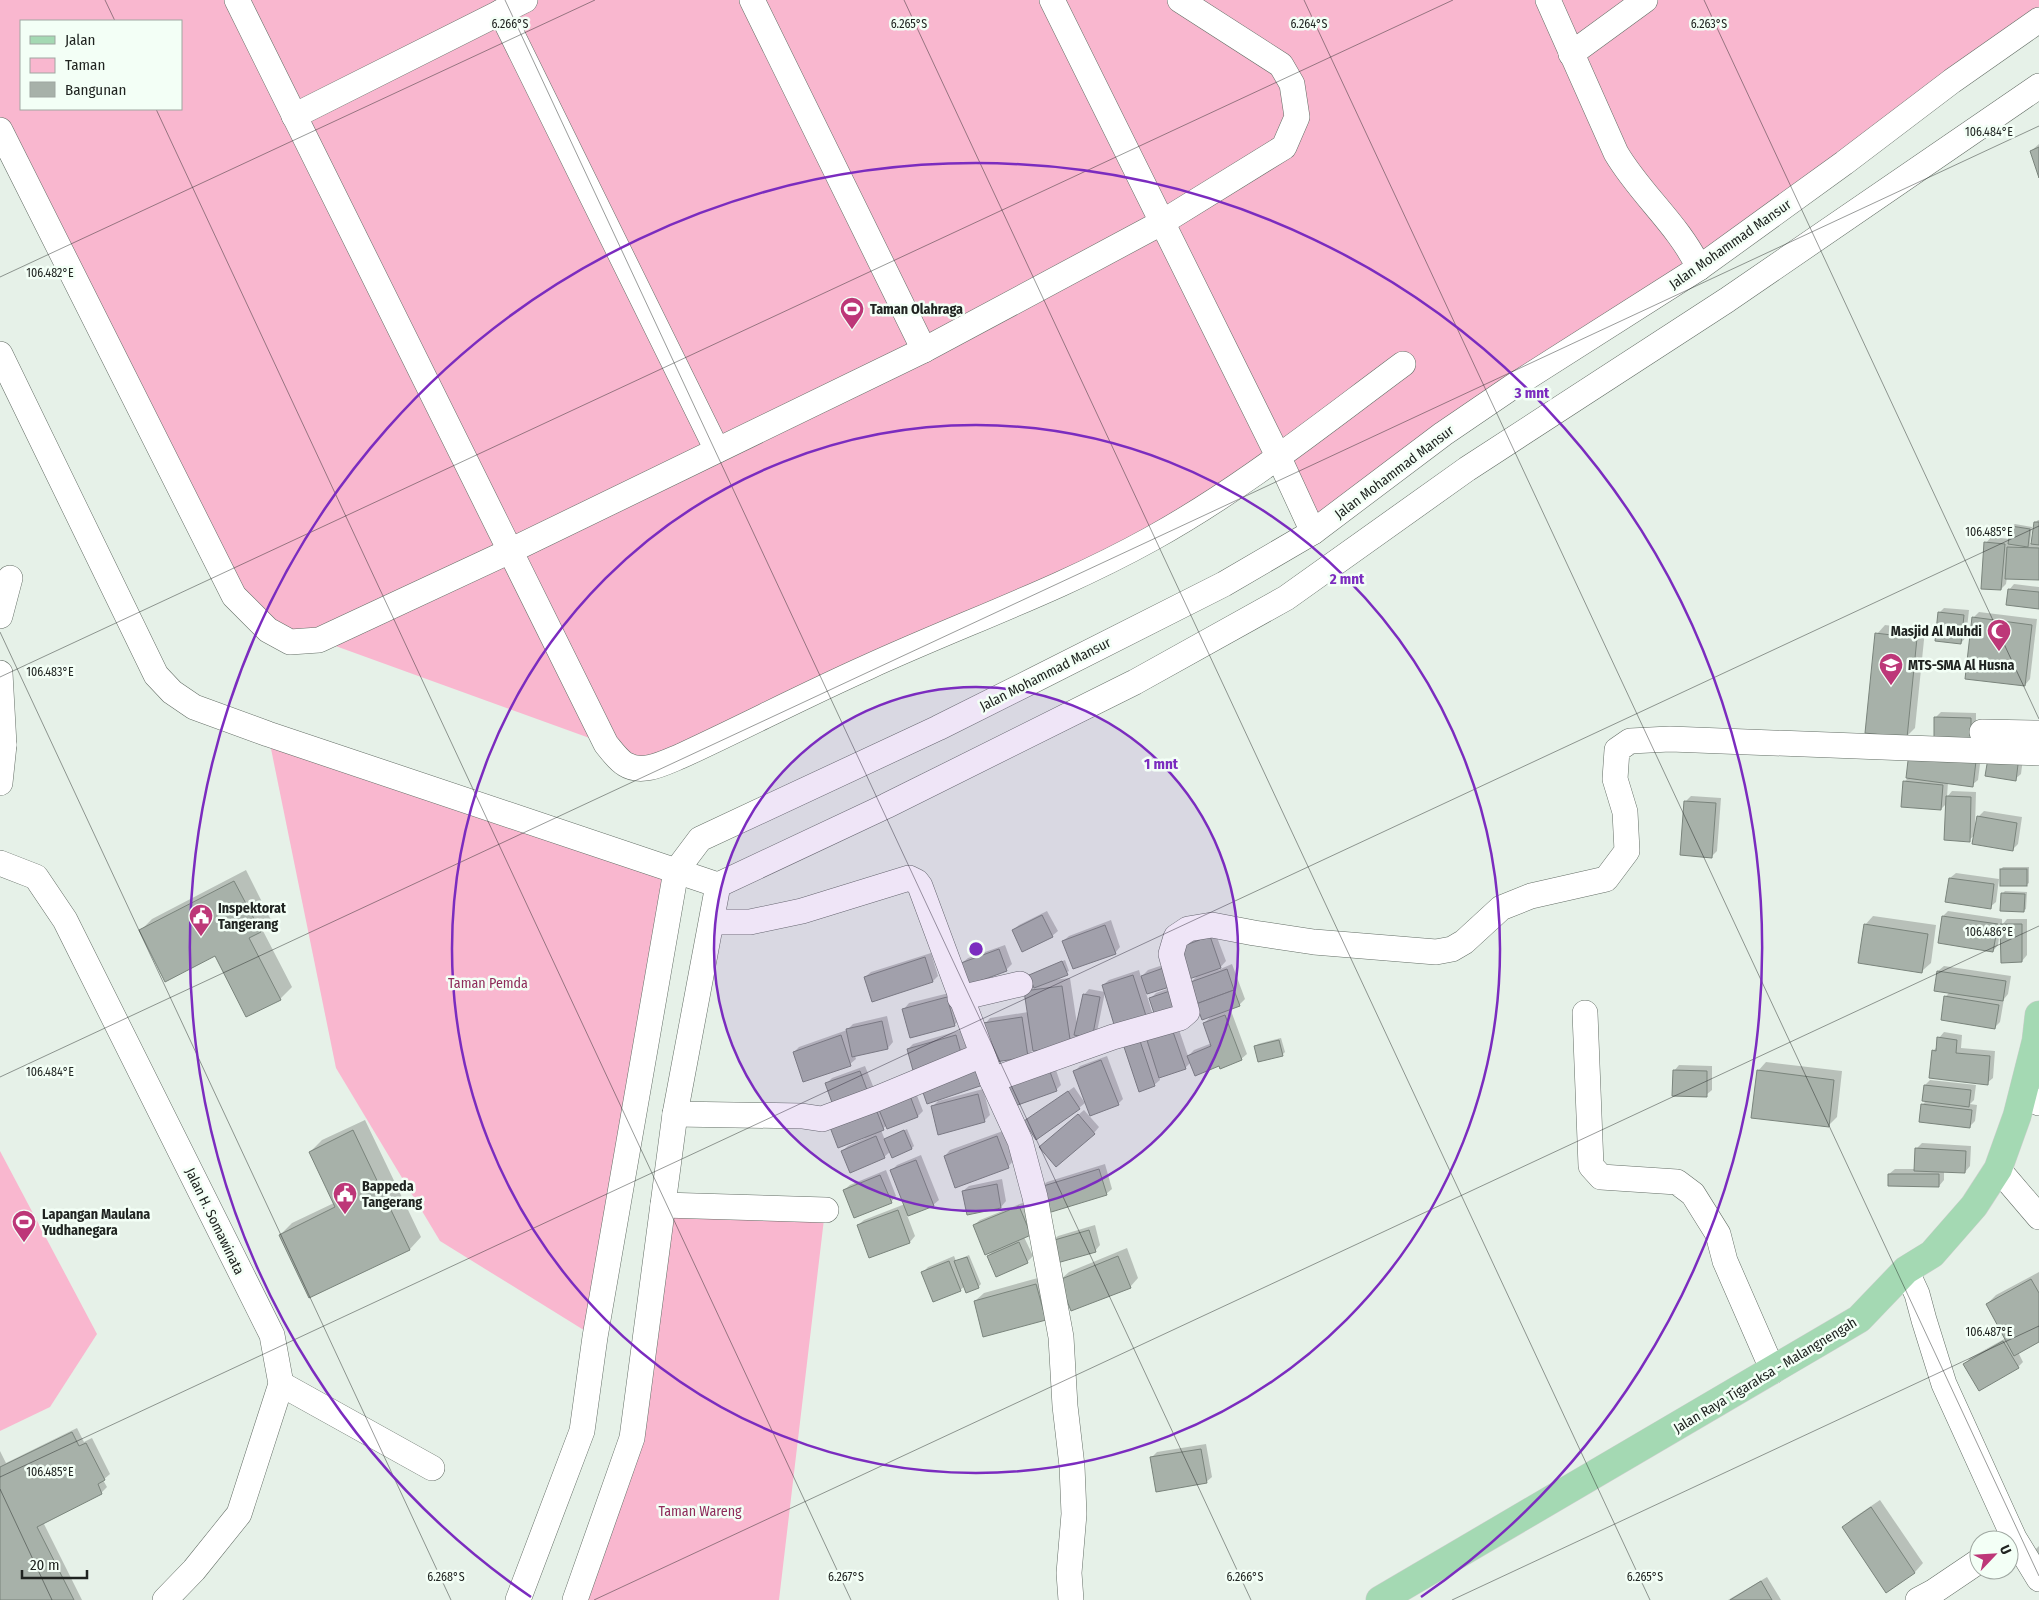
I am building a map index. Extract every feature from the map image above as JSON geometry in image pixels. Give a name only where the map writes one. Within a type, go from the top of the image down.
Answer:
[{"type":"main road","name":"Jalan Raya Tigaraksa - Malangnengah","points":[[1380,1600],[1859,1320],[1906,1270],[1932,1254],[1974,1206],[1998,1169],[2031,1099],[2039,1015]]},
{"type":"street","points":[[237,0],[606,744],[623,764],[636,769],[654,766],[681,756],[869,666],[1080,574],[1182,522],[1278,456],[1404,364]]},
{"type":"street","points":[[294,116],[525,0]]},
{"type":"street","points":[[752,0],[924,350]]},
{"type":"street","points":[[1052,0],[1278,456],[1313,532]]},
{"type":"street","points":[[0,130],[234,596],[268,630],[290,642],[319,640],[510,551],[924,350],[1162,223],[1284,147],[1297,117],[1292,84],[1281,64],[1180,0]]},
{"type":"street","points":[[1548,0],[1607,137],[1627,172],[1686,245],[1699,268]]},
{"type":"street","points":[[1571,54],[1645,0]]},
{"type":"street","points":[[501,12],[717,450]]},
{"type":"street","name":"Jalan Mohammad Mansur","points":[[676,871],[700,839],[938,728],[1027,684],[1224,584],[1313,532],[1443,434],[1512,387],[1699,268],[1844,163],[1952,81],[2039,20]]},
{"type":"street","points":[[0,354],[156,675],[172,692],[194,707],[268,734],[718,886],[886,806],[1135,682],[1286,598],[1467,469],[1727,300],[2039,86]]},
{"type":"street","points":[[0,616],[10,578]]},
{"type":"street","points":[[0,673],[2,745],[0,783]]},
{"type":"street","points":[[1982,732],[2039,733]]},
{"type":"street","points":[[992,1080],[1114,1037],[1180,1018],[1187,1012],[1172,954],[1176,938],[1188,929],[1212,925],[1254,934],[1314,942],[1436,952],[1452,949],[1464,942],[1501,908],[1531,896],[1606,879],[1627,851],[1625,812],[1615,778],[1616,750],[1630,741],[1680,739],[2039,753]]},
{"type":"street","name":"Jalan H. Somawinata","points":[[0,863],[36,877],[65,920],[272,1335],[281,1384],[239,1514],[194,1570],[166,1600]]},
{"type":"street","points":[[518,1600],[582,1432],[597,1327],[676,871]]},
{"type":"street","points":[[712,922],[750,922],[802,912],[904,879],[914,879],[920,886],[992,1080],[1020,1141],[1035,1197],[1061,1336],[1065,1406],[1072,1466],[1074,1514],[1070,1573],[1071,1600]]},
{"type":"street","points":[[575,1600],[632,1438],[675,1114],[718,886]]},
{"type":"street","points":[[960,998],[1020,984]]},
{"type":"street","points":[[1585,1013],[1591,1166],[1601,1178],[1677,1182],[1693,1194],[1718,1234],[1725,1260],[1773,1371]]},
{"type":"street","points":[[675,1114],[802,1116],[822,1119],[876,1099],[982,1054]]},
{"type":"street","points":[[1998,1169],[2039,1218]]},
{"type":"street","points":[[663,1205],[826,1210]]},
{"type":"street","points":[[1906,1270],[1917,1294],[1944,1384],[2007,1530]]},
{"type":"street","points":[[281,1384],[432,1468]]},
{"type":"street","points":[[2019,1550],[2039,1579]]},
{"type":"street","points":[[1918,1600],[1969,1568]]},
{"type":"street","points":[[194,1570],[194,1600]]},
{"type":"green space","name":"Taman Olahraga","points":[[0,0],[2039,0],[2039,23],[1313,532],[1284,470],[1211,502],[644,768],[606,744],[319,640],[290,642],[234,595],[0,130]]},
{"type":"green space","name":"Taman Pemda","points":[[268,734],[676,871],[595,1337],[440,1241],[336,1068]]},
{"type":"green space","name":"Lapangan Maulana Yudhanegara","points":[[0,1151],[97,1334],[50,1407],[0,1431]]},
{"type":"green space","name":"Taman Wareng","points":[[662,1212],[824,1219],[779,1600],[575,1600],[632,1438]]},
{"type":"building","points":[[2039,147],[2039,178],[2030,151]]},
{"type":"building","points":[[2034,522],[2039,522],[2039,545],[2031,544]]},
{"type":"building","points":[[2011,526],[2030,529],[2028,547],[2008,544]]},
{"type":"building","points":[[1984,542],[2005,544],[2001,590],[1981,589]]},
{"type":"building","points":[[2007,547],[2039,548],[2039,580],[2005,579]]},
{"type":"building","points":[[2008,589],[2039,592],[2039,609],[2006,605]]},
{"type":"building","points":[[1938,612],[1964,615],[1961,644],[1935,641]]},
{"type":"building","name":"Masjid Al Muhdi","points":[[1972,617],[2032,625],[2025,686],[1965,679]]},
{"type":"building","name":"MTS-SMA Al Husna","points":[[1875,633],[1917,638],[1907,738],[1865,733]]},
{"type":"building","points":[[1934,717],[1971,718],[1971,745],[1934,744]]},
{"type":"building","points":[[1909,752],[1976,761],[1973,787],[1906,778]]},
{"type":"building","points":[[1989,752],[2019,756],[2016,781],[1985,776]]},
{"type":"building","points":[[1903,781],[1943,785],[1941,810],[1901,807]]},
{"type":"building","points":[[1946,796],[1971,797],[1970,842],[1944,840]]},
{"type":"building","points":[[1684,801],[1716,803],[1712,858],[1680,855]]},
{"type":"building","points":[[1977,816],[2017,823],[2013,851],[1972,844]]},
{"type":"building","points":[[2000,869],[2027,869],[2027,886],[2000,886]]},
{"type":"building","points":[[1949,878],[1994,884],[1991,909],[1945,902]]},
{"type":"building","points":[[234,881],[261,932],[249,938],[281,1000],[246,1017],[215,956],[165,982],[139,930]]},
{"type":"building","points":[[2001,893],[2025,894],[2024,912],[2000,911]]},
{"type":"building","points":[[1042,915],[1053,937],[1022,952],[1012,930]]},
{"type":"building","points":[[1942,916],[1998,924],[1993,952],[1938,943]]},
{"type":"building","points":[[1864,924],[1928,934],[1922,973],[1858,963]]},
{"type":"building","points":[[2000,924],[2022,924],[2022,962],[2001,963]]},
{"type":"building","points":[[1105,925],[1116,954],[1073,969],[1062,941]]},
{"type":"building","points":[[1210,936],[1221,968],[1189,979],[1178,948]]},
{"type":"building","points":[[999,949],[1007,971],[969,985],[961,963]]},
{"type":"building","points":[[925,957],[933,982],[872,1002],[864,977]]},
{"type":"building","points":[[1062,961],[1068,975],[1034,988],[1029,975]]},
{"type":"building","points":[[1169,966],[1176,985],[1147,994],[1141,976]]},
{"type":"building","points":[[1227,969],[1234,990],[1196,1004],[1188,983]]},
{"type":"building","points":[[1937,971],[2006,981],[2003,1001],[1934,991]]},
{"type":"building","points":[[1133,975],[1148,1022],[1116,1031],[1102,985]]},
{"type":"building","points":[[1062,986],[1071,1046],[1033,1051],[1024,991]]},
{"type":"building","points":[[1176,989],[1183,1010],[1156,1019],[1149,998]]},
{"type":"building","points":[[1234,990],[1240,1006],[1202,1020],[1196,1004]]},
{"type":"building","points":[[1083,994],[1100,997],[1092,1039],[1074,1035]]},
{"type":"building","points":[[1944,996],[1999,1005],[1995,1029],[1941,1020]]},
{"type":"building","points":[[947,997],[955,1026],[910,1038],[902,1009]]},
{"type":"building","points":[[1225,1015],[1242,1060],[1220,1069],[1219,1066],[1195,1076],[1187,1056],[1211,1046],[1203,1023]]},
{"type":"building","points":[[1022,1017],[1028,1057],[989,1063],[983,1023]]},
{"type":"building","points":[[882,1021],[888,1049],[852,1057],[846,1029]]},
{"type":"building","points":[[1171,1026],[1186,1069],[1159,1078],[1145,1034]]},
{"type":"building","points":[[841,1035],[851,1066],[803,1082],[793,1052]]},
{"type":"building","points":[[956,1035],[963,1060],[914,1074],[907,1049]]},
{"type":"building","points":[[1138,1035],[1155,1086],[1139,1092],[1122,1041]]},
{"type":"building","points":[[1937,1037],[1957,1040],[1956,1053],[1990,1056],[1988,1085],[1929,1078],[1932,1050],[1936,1051]]},
{"type":"building","points":[[1279,1040],[1283,1056],[1258,1062],[1254,1046]]},
{"type":"building","points":[[1101,1060],[1119,1105],[1090,1116],[1073,1071]]},
{"type":"building","points":[[975,1062],[983,1085],[927,1104],[919,1081]]},
{"type":"building","points":[[1049,1069],[1057,1091],[1015,1106],[1007,1084]]},
{"type":"building","points":[[1673,1070],[1707,1071],[1707,1097],[1672,1096]]},
{"type":"building","points":[[1757,1070],[1834,1080],[1829,1127],[1751,1118]]},
{"type":"building","points":[[860,1071],[870,1098],[835,1111],[825,1083]]},
{"type":"building","points":[[1924,1085],[1971,1090],[1969,1107],[1922,1101]]},
{"type":"building","points":[[1068,1091],[1080,1109],[1036,1140],[1024,1121]]},
{"type":"building","points":[[909,1093],[918,1117],[887,1129],[877,1105]]},
{"type":"building","points":[[978,1094],[985,1122],[938,1135],[931,1106]]},
{"type":"building","points":[[874,1104],[884,1130],[838,1148],[828,1122]]},
{"type":"building","points":[[1921,1104],[1972,1110],[1970,1128],[1919,1122]]},
{"type":"building","points":[[1078,1114],[1095,1134],[1056,1167],[1039,1147]]},
{"type":"building","points":[[353,1130],[410,1250],[309,1298],[279,1235],[335,1207],[309,1152]]},
{"type":"building","points":[[904,1130],[912,1149],[892,1158],[884,1139]]},
{"type":"building","points":[[876,1136],[885,1158],[850,1173],[841,1151]]},
{"type":"building","points":[[997,1136],[1009,1168],[955,1188],[944,1156]]},
{"type":"building","points":[[1915,1148],[1966,1151],[1965,1173],[1914,1171]]},
{"type":"building","points":[[916,1160],[934,1206],[908,1216],[890,1170]]},
{"type":"building","points":[[1099,1169],[1107,1195],[1048,1213],[1040,1187]]},
{"type":"building","points":[[1888,1174],[1939,1174],[1939,1187],[1888,1186]]},
{"type":"building","points":[[880,1175],[892,1203],[854,1218],[843,1190]]},
{"type":"building","points":[[997,1184],[1001,1208],[967,1215],[962,1191]]},
{"type":"building","points":[[1019,1206],[1031,1235],[985,1255],[973,1225]]},
{"type":"building","points":[[898,1210],[910,1243],[869,1258],[857,1225]]},
{"type":"building","points":[[1089,1230],[1096,1252],[1057,1263],[1051,1241]]},
{"type":"building","points":[[1019,1242],[1028,1263],[996,1277],[987,1256]]},
{"type":"building","points":[[1118,1256],[1131,1288],[1071,1311],[1059,1280]]},
{"type":"building","points":[[967,1257],[979,1288],[966,1293],[954,1261]]},
{"type":"building","points":[[949,1261],[961,1291],[933,1302],[921,1272]]},
{"type":"building","points":[[2031,1279],[2039,1293],[2039,1342],[2014,1356],[1986,1304]]},
{"type":"building","points":[[1036,1284],[1046,1320],[983,1337],[974,1301]]},
{"type":"building","points":[[2003,1341],[2019,1368],[1979,1391],[1963,1364]]},
{"type":"building","points":[[72,1432],[79,1446],[86,1443],[105,1480],[98,1484],[102,1494],[37,1527],[74,1600],[0,1600],[0,1467]]},
{"type":"building","points":[[1201,1449],[1207,1483],[1156,1492],[1150,1457]]},
{"type":"building","points":[[1871,1507],[1915,1573],[1886,1593],[1842,1527]]},
{"type":"building","points":[[1761,1581],[1772,1600],[1730,1600]]},
{"type":"place","name":"Taman Olahraga","points":[[852,330]]},
{"type":"place","name":"Masjid Al Muhdi","points":[[1999,652]]},
{"type":"place","name":"MTS-SMA Al Husna","points":[[1891,686]]},
{"type":"place","name":"Inspektorat Tangerang","points":[[201,937]]},
{"type":"place","name":"Bappeda Tangerang","points":[[345,1215]]},
{"type":"place","name":"Lapangan Maulana Yudhanegara","points":[[24,1243]]}]
